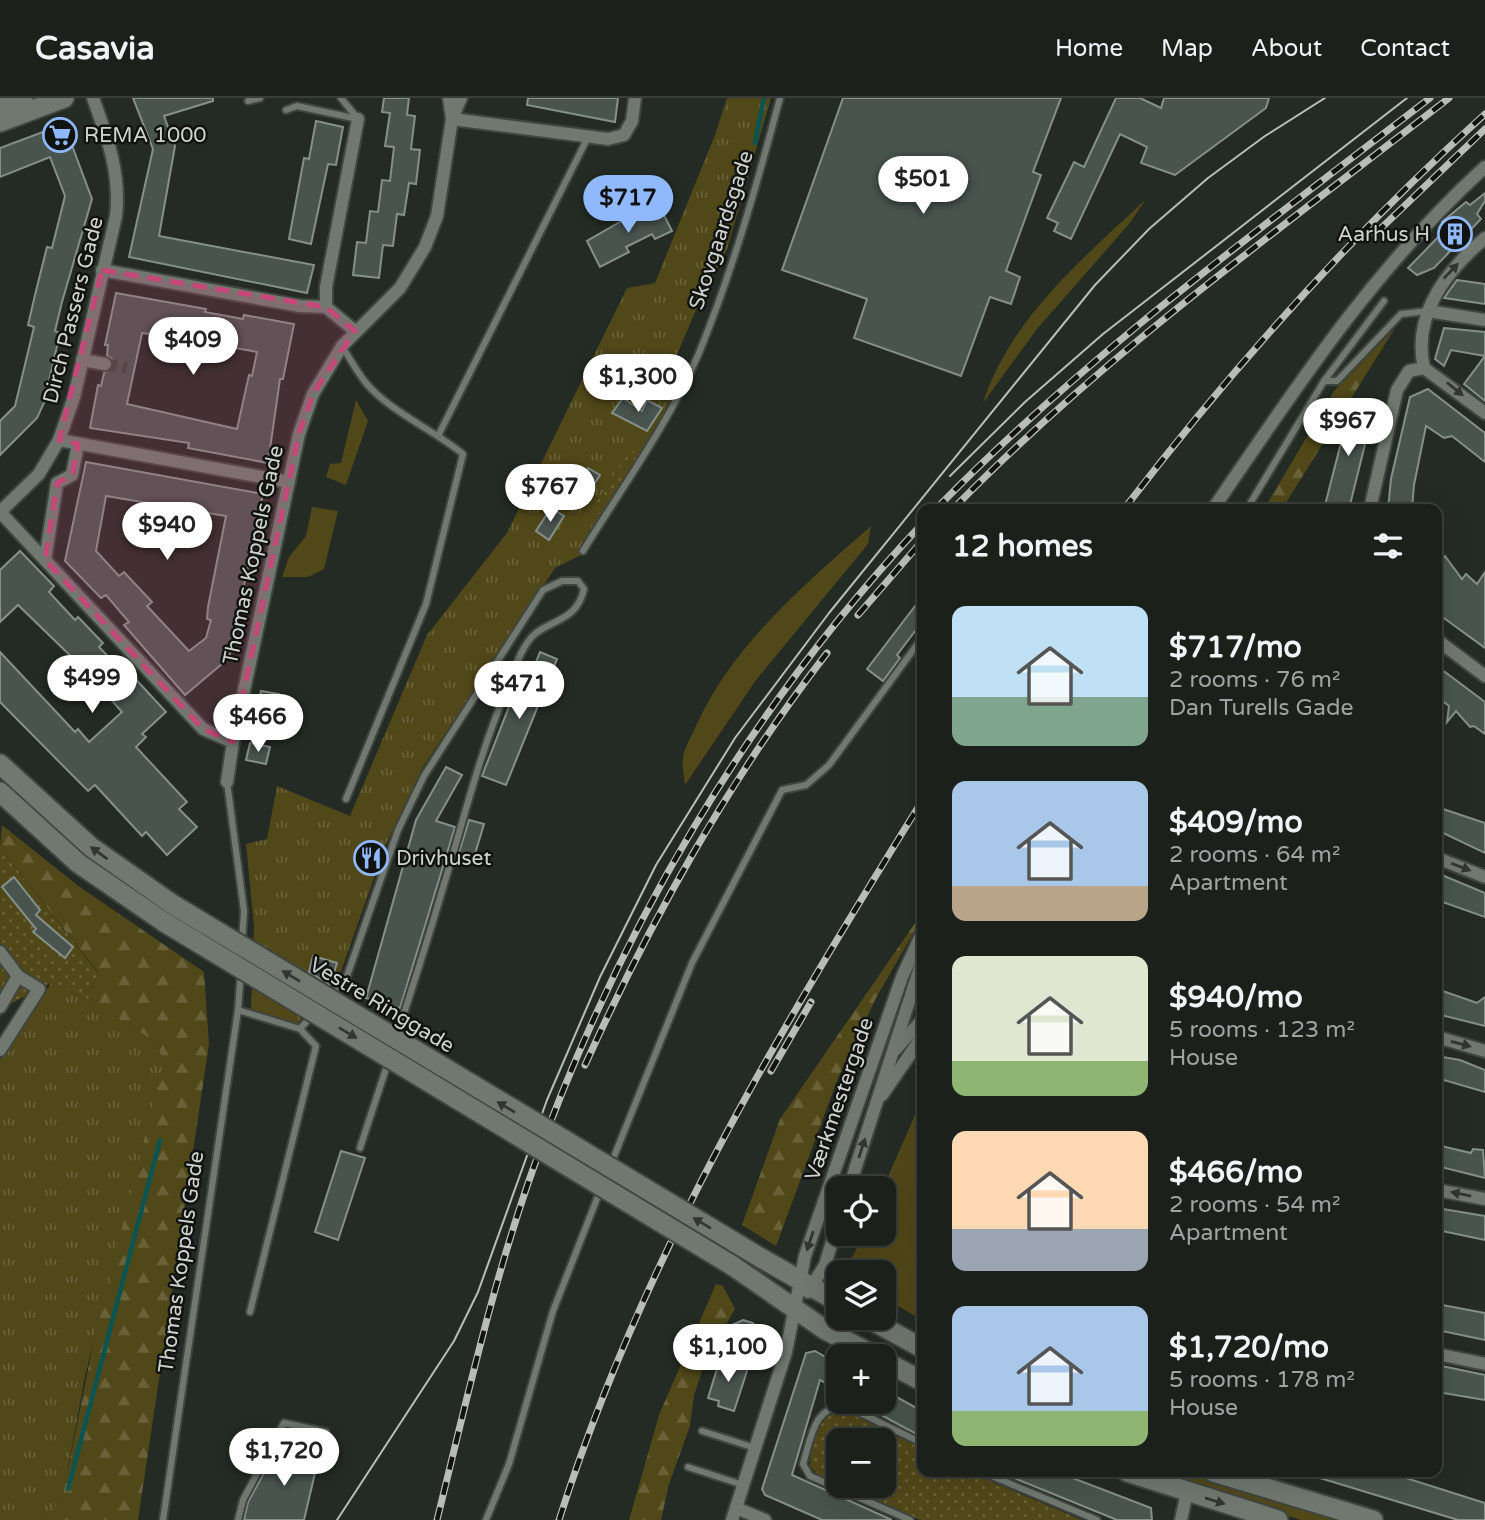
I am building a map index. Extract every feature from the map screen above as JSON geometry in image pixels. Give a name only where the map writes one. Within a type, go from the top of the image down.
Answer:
[{"type":"main road","points":[[0,107],[23,98]]},
{"type":"main road","points":[[0,122],[64,98]]},
{"type":"main road","name":"Vestre Ringgade","points":[[0,764],[168,913],[751,1279],[797,1311],[854,1344]]},
{"type":"main road","name":"Vestre Ringgade","points":[[0,792],[78,863],[826,1295]]},
{"type":"main road","points":[[889,1330],[917,1345]]},
{"type":"main road","points":[[896,1367],[917,1378]]},
{"type":"main road","points":[[1142,1477],[1278,1520]]},
{"type":"main road","points":[[1230,1477],[1373,1520]]},
{"type":"street","name":"Dirch Passers Gade","points":[[0,512],[39,474],[59,440],[82,360],[103,270],[118,196],[110,145],[93,98]]},
{"type":"street","name":"Thomas Koppels Gade","points":[[228,782],[233,742],[299,434],[313,394],[342,346],[400,288],[425,247],[443,188],[452,119],[449,98]]},
{"type":"street","name":"Thomas Koppels Gade","points":[[452,119],[461,98]]},
{"type":"street","points":[[452,119],[608,139],[624,135],[632,121],[635,98]]},
{"type":"street","points":[[326,307],[326,287],[358,119]]},
{"type":"street","points":[[1216,504],[1364,293],[1426,222],[1485,167]]},
{"type":"street","points":[[1485,238],[1441,282],[1428,312],[1420,349],[1424,368],[1485,413]]},
{"type":"street","points":[[103,270],[300,306],[326,307],[355,331]]},
{"type":"street","points":[[1428,312],[1485,320]]},
{"type":"street","points":[[82,360],[105,364]]},
{"type":"street","points":[[1371,504],[1397,390],[1409,371],[1424,368]]},
{"type":"street","points":[[59,440],[289,482]]},
{"type":"street","points":[[45,560],[57,483],[72,475],[78,444]]},
{"type":"street","points":[[0,512],[202,729],[233,742]]},
{"type":"street","points":[[1442,644],[1485,676]]},
{"type":"street","points":[[1442,860],[1485,877]]},
{"type":"street","name":"Værkmestergade","points":[[734,1514],[806,1284],[805,1256],[902,976],[917,944]]},
{"type":"street","points":[[0,952],[18,976],[39,989],[0,1050]]},
{"type":"street","points":[[0,1007],[18,976]]},
{"type":"street","name":"Værkmestergade","points":[[853,1176],[917,976]]},
{"type":"street","points":[[864,1083],[917,1026]]},
{"type":"street","points":[[1442,1038],[1485,1051]]},
{"type":"street","points":[[874,1107],[917,1044]]},
{"type":"street","points":[[1442,1190],[1485,1199]]},
{"type":"street","name":"Værkmestergade","points":[[806,1284],[825,1265],[831,1246]]},
{"type":"street","points":[[1442,1355],[1485,1364]]},
{"type":"street","points":[[1181,1520],[1186,1492]]},
{"type":"street","points":[[734,1514],[765,1520]]},
{"type":"lane","points":[[248,101],[260,98]]},
{"type":"lane","points":[[341,98],[358,119]]},
{"type":"lane","name":"Skovgaardsgade","points":[[583,551],[662,426],[698,353],[745,226],[779,98]]},
{"type":"lane","points":[[286,110],[298,106],[358,119]]},
{"type":"lane","points":[[439,434],[588,137]]},
{"type":"lane","points":[[1251,502],[1324,382],[1384,302]]},
{"type":"lane","points":[[1324,382],[1337,381],[1401,314],[1428,312]]},
{"type":"lane","points":[[342,346],[368,385],[401,412],[439,434],[464,454],[426,604],[346,799]]},
{"type":"lane","points":[[300,1030],[347,976],[398,830],[424,776],[543,590],[562,581],[578,581],[584,589],[581,603],[560,622],[536,634],[524,648],[501,702],[480,758],[418,972],[360,1148]]},
{"type":"lane","points":[[486,1520],[509,1464],[553,1311],[692,963],[782,790],[806,785],[829,765],[917,645]]},
{"type":"lane","name":"Thomas Koppels Gade","points":[[163,1520],[238,1010],[244,911],[228,782]]},
{"type":"lane","points":[[238,1010],[300,1030],[316,1046],[250,1312]]},
{"type":"lane","points":[[909,1520],[810,1476],[803,1464],[819,1416],[836,1405],[848,1407],[917,1441]]},
{"type":"lane","points":[[238,1520],[243,1500],[284,1423],[326,1432]]},
{"type":"lane","points":[[702,1431],[755,1448]]},
{"type":"lane","points":[[688,1467],[743,1485]]},
{"type":"lane","points":[[994,1477],[1097,1520]]},
{"type":"highlighted area","points":[[102,270],[326,307],[355,331],[313,394],[299,434],[233,742],[203,729],[45,560],[57,483],[72,475],[78,444],[59,440]]},
{"type":"green space","points":[[727,98],[771,98],[727,249],[696,310],[663,387],[675,394],[585,553],[555,568],[423,767],[386,844],[340,974],[296,1025],[251,1009],[254,926],[246,844],[267,839],[277,786],[350,816],[427,635],[507,533],[627,288],[655,283],[715,135]]},
{"type":"green space","points":[[1146,199],[1129,224],[1037,329],[983,403],[995,372],[1030,316],[1074,267]]},
{"type":"green space","points":[[1395,328],[1285,504],[1267,504],[1334,391]]},
{"type":"green space","points":[[356,400],[368,421],[346,485],[326,477],[330,464],[341,463]]},
{"type":"green space","points":[[630,450],[637,454],[600,514],[592,509]]},
{"type":"green space","points":[[312,507],[338,511],[324,569],[308,577],[282,577],[289,557],[306,536]]},
{"type":"green space","points":[[871,526],[868,544],[756,680],[685,785],[683,761],[686,747],[729,669],[749,643],[795,594]]},
{"type":"green space","points":[[2,825],[77,885],[204,972],[209,1044],[138,1520],[41,1520],[62,1499],[154,1041],[88,1000],[98,972],[0,848]]},
{"type":"green space","points":[[0,848],[98,973],[88,1000],[51,983],[8,1005],[0,1017]]},
{"type":"green space","points":[[917,920],[917,927],[876,998],[838,1078],[776,1246],[742,1225],[780,1119]]},
{"type":"green space","points":[[51,983],[92,1002],[154,1041],[164,1060],[85,1376],[62,1500],[41,1520],[0,1520],[0,1060]]},
{"type":"green space","points":[[917,1110],[917,1317],[896,1305],[896,1260],[851,1260],[858,1246],[896,1246],[896,1176],[888,1176]]},
{"type":"green space","points":[[716,1284],[723,1286],[735,1309],[706,1359],[694,1395],[690,1426],[669,1484],[661,1520],[629,1520],[659,1415]]},
{"type":"green space","points":[[830,1414],[852,1414],[881,1428],[826,1428],[826,1479],[818,1475],[810,1466],[816,1433]]},
{"type":"green space","points":[[896,1435],[917,1446],[917,1477],[981,1477],[1082,1520],[920,1520],[870,1498],[896,1498]]},
{"type":"green space","points":[[1165,1477],[1211,1477],[1344,1520],[1301,1520]]},
{"type":"building","points":[[133,98],[213,98],[213,101],[164,116],[175,146],[159,236],[314,265],[307,293],[129,257],[153,149]]},
{"type":"building","points":[[384,98],[409,98],[407,115],[415,116],[411,149],[420,150],[416,184],[409,183],[404,215],[397,214],[393,246],[383,245],[379,278],[353,275],[357,242],[366,243],[370,211],[378,212],[382,180],[390,181],[394,147],[385,146],[390,113],[382,112]]},
{"type":"building","points":[[528,98],[618,98],[615,122],[527,105]]},
{"type":"building","points":[[843,98],[1061,98],[1033,172],[1041,175],[1006,271],[1020,277],[1011,304],[990,297],[961,376],[854,338],[867,299],[782,270]]},
{"type":"building","points":[[1116,98],[1140,98],[1161,108],[1164,98],[1269,98],[1266,108],[1175,175],[1141,163],[1147,147],[1120,134],[1071,239],[1054,231],[1058,223],[1047,218],[1074,162],[1084,167]]},
{"type":"building","points":[[316,121],[343,127],[336,165],[328,164],[311,244],[289,239],[304,158],[309,159]]},
{"type":"building","points":[[64,124],[92,199],[55,331],[60,333],[44,403],[37,418],[0,455],[0,421],[15,406],[34,327],[28,325],[35,295],[47,247],[52,248],[65,196],[50,157],[0,177],[0,148]]},
{"type":"building","name":"Aarhus H","points":[[1485,193],[1485,201],[1477,214],[1481,219],[1434,268],[1417,275],[1408,268],[1447,228],[1442,222],[1466,202],[1470,205]]},
{"type":"building","points":[[660,207],[672,231],[655,239],[652,234],[626,247],[629,252],[600,267],[587,241],[644,208],[647,213]]},
{"type":"building","points":[[1457,280],[1485,284],[1485,304],[1444,298]]},
{"type":"building","points":[[116,293],[206,309],[205,312],[243,319],[244,315],[294,324],[283,379],[280,379],[268,463],[188,448],[189,443],[90,428],[98,385],[101,386],[104,373],[113,366],[113,360],[107,355],[108,345],[105,345]],"holes":[[[142,333],[192,340],[191,345],[234,353],[235,348],[257,352],[237,429],[127,404]]]},
{"type":"building","points":[[1444,328],[1485,332],[1485,356],[1451,350],[1444,366],[1435,359]]},
{"type":"building","points":[[1485,356],[1485,401],[1464,384]]},
{"type":"building","points":[[1428,389],[1485,433],[1485,462],[1452,436],[1444,438],[1426,426],[1412,504],[1388,504],[1391,479],[1410,397]]},
{"type":"building","points":[[623,398],[642,411],[647,400],[662,408],[647,431],[612,413]]},
{"type":"building","points":[[1346,404],[1365,412],[1370,424],[1350,504],[1325,504],[1344,431],[1336,424]]},
{"type":"building","points":[[86,462],[263,494],[229,658],[185,695],[124,625],[129,622],[106,595],[101,598],[65,561]],"holes":[[[106,496],[226,516],[208,607],[207,619],[211,620],[206,638],[189,651],[147,606],[152,602],[124,572],[119,576],[96,551]]]},
{"type":"building","points":[[588,468],[600,475],[581,504],[567,496],[581,473],[584,474]]},
{"type":"building","points":[[551,508],[564,516],[549,540],[536,531]]},
{"type":"building","points":[[20,551],[54,586],[49,592],[75,620],[78,617],[103,643],[99,647],[127,676],[130,673],[166,712],[142,734],[146,737],[136,747],[187,802],[179,809],[197,827],[167,855],[146,832],[142,836],[95,785],[88,791],[0,702],[0,652],[75,732],[78,729],[89,742],[122,712],[107,695],[103,698],[76,669],[80,665],[18,605],[0,622],[0,570]]},
{"type":"building","points":[[1445,556],[1462,579],[1466,574],[1477,584],[1485,572],[1485,648],[1442,617],[1442,559]]},
{"type":"building","points":[[917,604],[917,629],[897,655],[900,658],[883,681],[867,669]]},
{"type":"building","points":[[540,652],[557,659],[506,785],[482,776],[519,681],[527,684]]},
{"type":"building","points":[[1442,670],[1485,702],[1485,734],[1474,726],[1470,727],[1456,711],[1447,722],[1449,706],[1442,701]]},
{"type":"building","points":[[261,691],[279,694],[274,725],[255,722]]},
{"type":"building","points":[[250,743],[270,747],[266,764],[246,760]]},
{"type":"building","points":[[446,767],[462,775],[436,821],[455,827],[400,1008],[366,998],[416,820]]},
{"type":"building","points":[[1442,809],[1485,823],[1485,853],[1442,832]]},
{"type":"building","points":[[469,820],[484,824],[472,864],[457,859]]},
{"type":"building","points":[[1442,875],[1485,893],[1485,917],[1442,902]]},
{"type":"building","points":[[14,877],[40,910],[36,915],[73,947],[65,958],[33,932],[36,929],[2,887]]},
{"type":"building","points":[[313,956],[337,963],[330,985],[309,972]]},
{"type":"building","points":[[1442,991],[1477,1003],[1485,997],[1485,1026],[1442,1015]]},
{"type":"building","points":[[1442,1057],[1460,1060],[1485,1070],[1485,1092],[1442,1081]]},
{"type":"building","points":[[1442,1146],[1471,1153],[1473,1149],[1483,1150],[1485,1178],[1442,1167]]},
{"type":"building","points":[[341,1151],[365,1158],[338,1240],[315,1232]]},
{"type":"building","points":[[1442,1209],[1485,1216],[1485,1240],[1442,1231]]},
{"type":"building","points":[[1442,1305],[1485,1313],[1485,1340],[1442,1331]]},
{"type":"building","points":[[743,1320],[753,1323],[760,1334],[756,1346],[738,1354],[728,1337],[732,1325]]},
{"type":"building","points":[[815,1351],[826,1357],[826,1383],[820,1380],[792,1475],[826,1490],[826,1498],[843,1498],[892,1520],[822,1520],[765,1495],[762,1489],[806,1353]]},
{"type":"building","points":[[720,1359],[748,1368],[734,1411],[718,1406],[719,1401],[708,1398]]},
{"type":"building","points":[[1442,1366],[1485,1375],[1485,1400],[1442,1393]]},
{"type":"building","points":[[896,1397],[917,1408],[917,1434],[879,1414],[896,1414]]},
{"type":"building","points":[[282,1445],[315,1453],[310,1472],[315,1473],[304,1520],[244,1520],[248,1502],[270,1462],[277,1464]]},
{"type":"building","points":[[1011,1477],[1070,1477],[1151,1508],[1152,1520],[1117,1520]]},
{"type":"building","points":[[1317,1477],[1403,1477],[1485,1503],[1485,1520],[1458,1520]]},
{"type":"waterway","points":[[755,143],[764,98]]},
{"type":"waterway","points":[[68,1489],[160,1140]]},
{"type":"tunnel","points":[[105,364],[127,368]]},
{"type":"tram line","points":[[917,504],[1095,285],[1149,229],[1208,178],[1265,136],[1325,98]]},
{"type":"tram line","points":[[950,476],[1025,402],[1103,334],[1407,98]]},
{"type":"tram line","points":[[337,1520],[454,1341],[478,1292],[547,1100],[600,977],[656,865],[735,738],[829,613],[917,504]]},
{"type":"railway","points":[[941,504],[993,452],[1113,346],[1430,98]]},
{"type":"railway","points":[[958,504],[1070,398],[1131,346],[1257,245],[1449,98]]},
{"type":"railway","points":[[1128,504],[1208,404],[1296,303],[1388,206],[1485,114]]},
{"type":"railway","points":[[1375,234],[1485,129]]},
{"type":"railway","points":[[437,1520],[504,1258],[532,1172],[566,1083],[604,996],[647,911],[694,828],[745,747],[800,670],[859,595],[917,530]]},
{"type":"railway","points":[[858,615],[917,547]]},
{"type":"railway","points":[[585,1065],[637,957],[694,852],[757,751],[827,653]]},
{"type":"railway","points":[[559,1520],[593,1423],[631,1329],[673,1238],[766,1061],[917,809]]},
{"type":"railway","points":[[771,1071],[811,1002]]},
{"type":"place","name":"REMA 1000","points":[[60,135]]},
{"type":"place","name":"Aarhus H","points":[[1455,234]]},
{"type":"place","name":"Drivhuset","points":[[371,858]]}]
